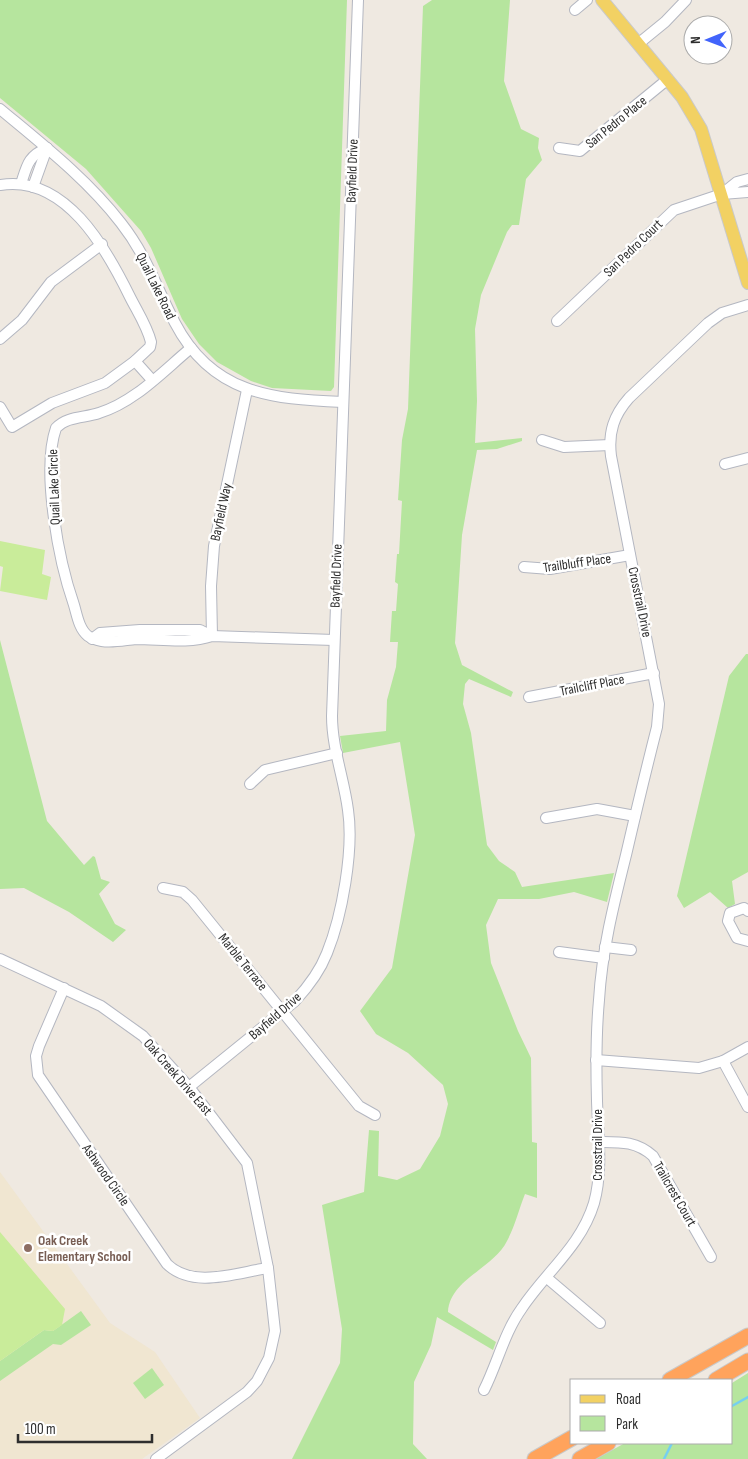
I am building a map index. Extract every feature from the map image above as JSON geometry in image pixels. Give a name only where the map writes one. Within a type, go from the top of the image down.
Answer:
[{"type":"highway","points":[[672,1379],[748,1336]]},
{"type":"highway","points":[[718,1379],[748,1361]]},
{"type":"highway","points":[[534,1459],[570,1439]]},
{"type":"highway","points":[[580,1459],[606,1444]]},
{"type":"main road","points":[[602,0],[668,79],[691,110],[701,129],[748,283]]},
{"type":"street","name":"Bayfield Drive","points":[[189,1087],[283,1011],[305,990],[321,965],[332,939],[342,896],[349,852],[350,824],[332,726],[358,0]]},
{"type":"street","points":[[575,10],[586,0]]},
{"type":"street","points":[[638,44],[665,22],[686,0]]},
{"type":"street","name":"San Pedro Place","points":[[559,148],[580,151],[668,79]]},
{"type":"street","name":"Quail Lake Road","points":[[0,109],[47,148],[99,196],[122,224],[148,264],[175,324],[191,348],[210,367],[247,390],[287,398],[343,402]]},
{"type":"street","points":[[22,184],[27,165],[34,154],[47,148]]},
{"type":"street","points":[[33,187],[47,148]]},
{"type":"street","points":[[722,194],[737,182],[748,179]]},
{"type":"street","points":[[0,186],[22,184],[33,187],[59,200],[102,244],[150,336],[150,347],[135,361],[98,386],[52,403],[12,427],[0,407]]},
{"type":"street","points":[[722,194],[748,192]]},
{"type":"street","name":"San Pedro Court","points":[[557,321],[667,216],[680,206],[722,194]]},
{"type":"street","points":[[0,339],[22,320],[51,282],[102,244]]},
{"type":"street","name":"Crosstrail Drive","points":[[484,1390],[495,1369],[504,1339],[516,1317],[576,1240],[590,1213],[598,1175],[599,1142],[596,1060],[599,998],[605,947],[659,715],[658,692],[610,446],[614,419],[629,398],[708,323],[722,314],[748,305]]},
{"type":"street","name":"Quail Lake Circle","points":[[191,348],[136,393],[112,408],[60,423],[54,435],[52,497],[59,548],[81,627],[87,639],[104,642],[141,639],[199,640],[212,636],[334,640]]},
{"type":"street","points":[[135,361],[152,380]]},
{"type":"street","name":"Bayfield Way","points":[[212,636],[211,586],[214,546],[247,390]]},
{"type":"street","points":[[542,440],[564,447],[610,446]]},
{"type":"street","points":[[725,464],[748,458]]},
{"type":"street","name":"Trailbluff Place","points":[[524,567],[550,570],[630,555]]},
{"type":"street","name":"Trailcliff Place","points":[[529,697],[654,673]]},
{"type":"street","points":[[250,784],[265,770],[336,753]]},
{"type":"street","points":[[546,818],[597,809],[635,816]]},
{"type":"street","name":"Marble Terrace","points":[[163,888],[183,892],[192,900],[358,1106],[374,1115]]},
{"type":"street","points":[[748,911],[744,908],[733,911],[730,913],[728,921],[738,938],[748,941]]},
{"type":"street","points":[[605,947],[631,950]]},
{"type":"street","points":[[559,952],[604,958]]},
{"type":"street","name":"Oak Creek Drive East","points":[[0,959],[101,1006],[131,1027],[158,1050],[247,1163],[268,1268],[275,1331],[273,1344],[263,1371],[252,1387],[234,1404],[156,1459]]},
{"type":"street","name":"Ashwood Circle","points":[[64,988],[36,1056],[38,1075],[167,1264],[181,1274],[197,1278],[268,1268]]},
{"type":"street","points":[[596,1060],[689,1069],[705,1067],[723,1061],[748,1047]]},
{"type":"street","points":[[723,1061],[748,1107]]},
{"type":"street","name":"Trailcrest Court","points":[[599,1142],[627,1142],[642,1147],[653,1156],[712,1256]]},
{"type":"street","points":[[547,1278],[600,1323]]},
{"type":"shaded area","name":"Oak Creek Elementary School","points":[[0,1172],[110,1323],[155,1352],[200,1418],[142,1459],[0,1459]]},
{"type":"green space","points":[[0,0],[347,0],[334,387],[331,391],[272,388],[251,381],[217,362],[199,344],[182,319],[151,248],[141,231],[86,169],[0,98]]},
{"type":"green space","points":[[432,0],[510,0],[504,81],[521,129],[539,138],[538,148],[542,160],[526,179],[519,225],[512,225],[507,232],[481,295],[475,329],[477,401],[475,443],[522,438],[522,441],[497,449],[477,450],[462,535],[455,643],[462,665],[513,692],[511,697],[469,679],[465,684],[463,704],[471,733],[487,845],[499,861],[515,872],[522,887],[614,873],[607,902],[574,892],[539,899],[498,899],[486,925],[491,963],[518,1031],[531,1058],[532,1142],[537,1143],[537,1198],[525,1194],[515,1223],[501,1251],[456,1291],[448,1312],[496,1342],[493,1350],[437,1317],[431,1345],[414,1382],[413,1444],[427,1459],[292,1459],[340,1363],[342,1329],[322,1205],[364,1192],[369,1130],[379,1131],[378,1176],[397,1180],[420,1169],[440,1136],[448,1104],[443,1085],[408,1053],[376,1034],[360,1011],[392,968],[415,835],[400,742],[343,753],[340,736],[386,731],[387,700],[396,667],[398,642],[390,642],[392,611],[396,611],[398,584],[395,582],[397,554],[399,554],[402,501],[398,500],[402,440],[408,409],[423,6]]},
{"type":"green space","points":[[0,541],[45,550],[42,574],[51,577],[47,600],[0,591],[3,567],[0,566]]},
{"type":"green space","points":[[0,640],[47,821],[84,865],[93,856],[95,857],[101,879],[110,882],[99,894],[115,924],[126,930],[113,942],[69,912],[24,888],[0,889]]},
{"type":"green space","points":[[746,654],[748,654],[748,872],[732,881],[735,904],[728,908],[710,892],[684,908],[677,896],[729,676]]},
{"type":"green space","points":[[0,1232],[65,1309],[62,1325],[53,1331],[44,1330],[0,1361]]},
{"type":"green space","points":[[81,1311],[91,1325],[61,1345],[53,1344],[0,1381],[0,1361],[44,1330],[53,1331]]},
{"type":"green space","points":[[152,1368],[164,1385],[145,1399],[133,1383]]},
{"type":"green space","points":[[748,1373],[748,1459],[596,1459],[623,1444],[733,1444],[733,1382]]},
{"type":"waterway","points":[[733,1405],[748,1397]]},
{"type":"waterway","points":[[664,1459],[672,1444]]},
{"type":"place","name":"Oak Creek Elementary School","points":[[28,1248]]}]
